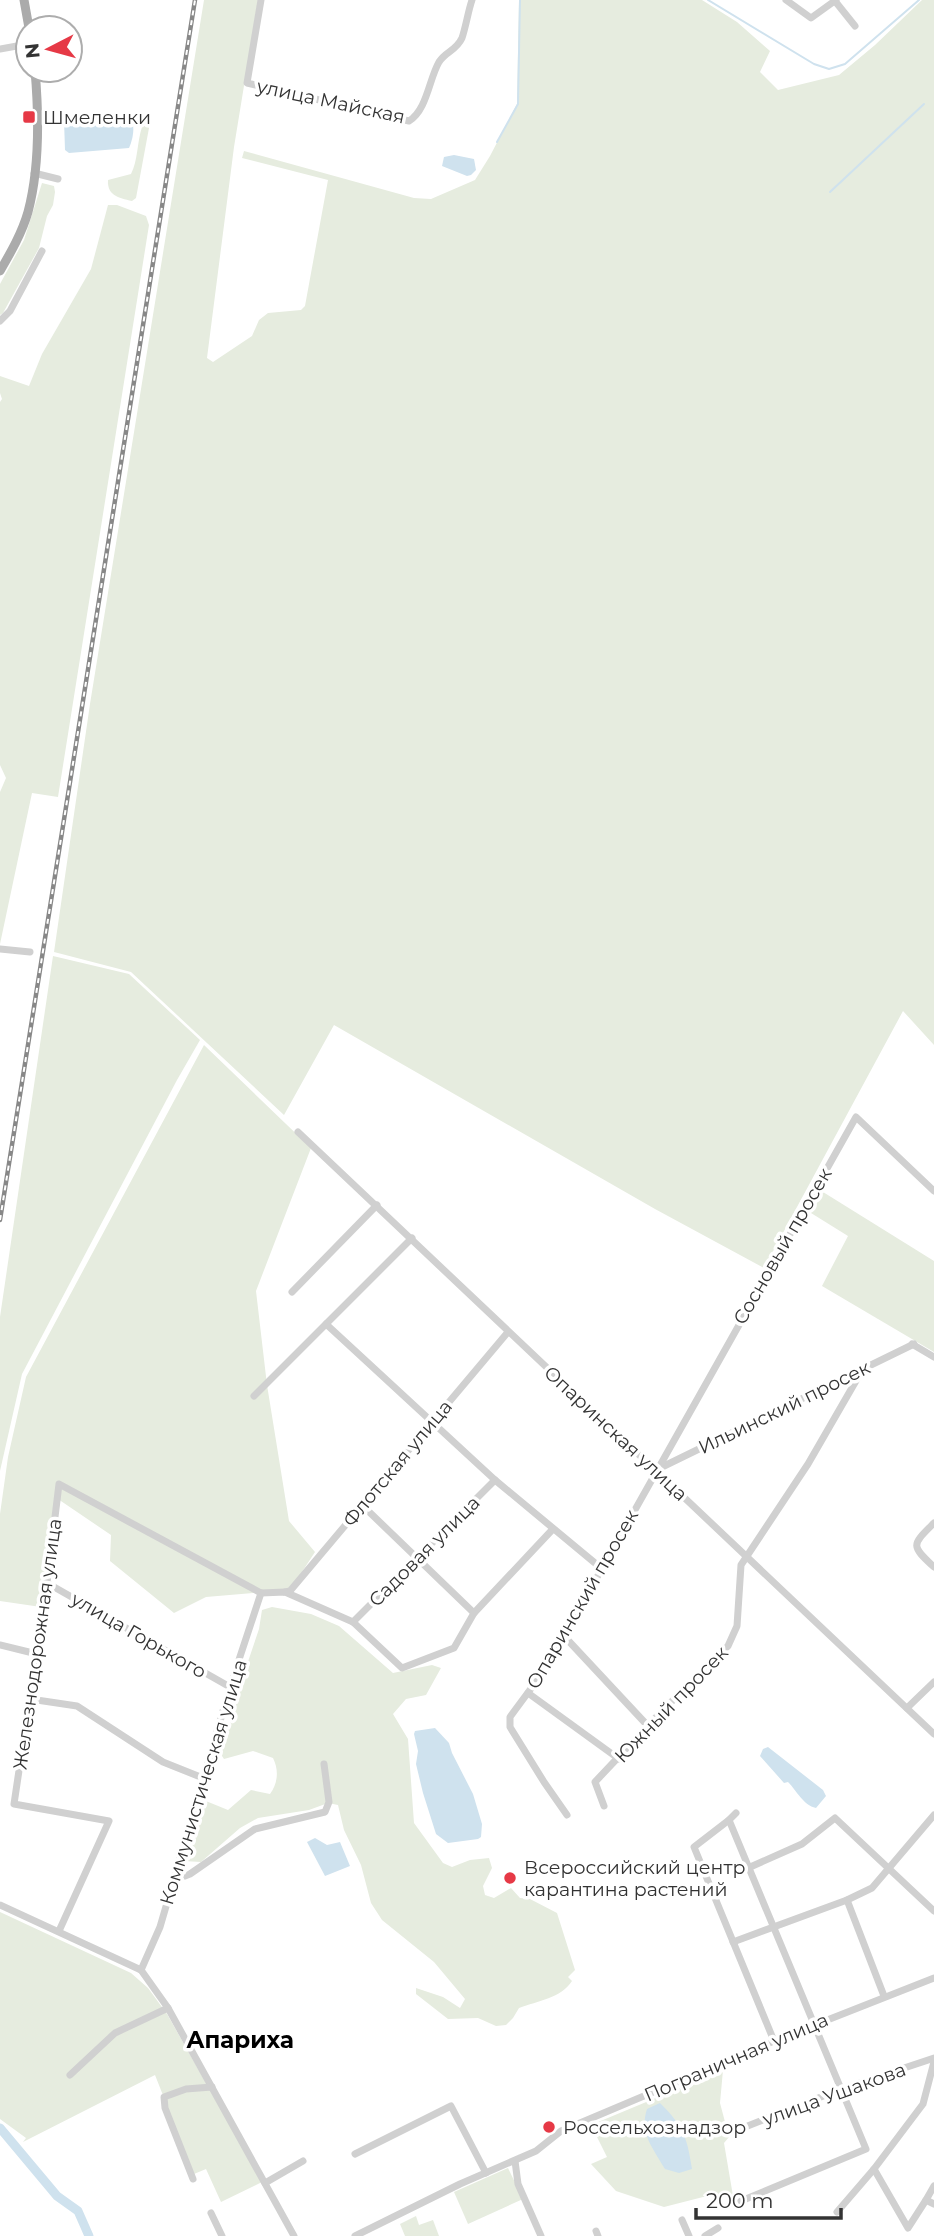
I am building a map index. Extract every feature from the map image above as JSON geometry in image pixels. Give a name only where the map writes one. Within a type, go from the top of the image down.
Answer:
[{"type":"main road","points":[[0,271],[28,212],[34,173],[36,84]]},
{"type":"street","name":"улица Майская","points":[[261,0],[247,83],[409,121],[414,118],[439,62],[457,48],[472,0]]},
{"type":"street","points":[[786,0],[811,18],[836,0],[855,26]]},
{"type":"street","points":[[34,173],[58,179]]},
{"type":"street","points":[[0,321],[10,311],[42,251]]},
{"type":"street","points":[[0,949],[30,952]]},
{"type":"street","name":"Сосновый просек","points":[[657,1470],[856,1117],[934,1191]]},
{"type":"street","name":"Опаринская улица","points":[[298,1132],[934,1734]]},
{"type":"street","points":[[292,1292],[377,1205]]},
{"type":"street","points":[[254,1396],[412,1238]]},
{"type":"street","points":[[326,1324],[495,1480],[601,1568]]},
{"type":"street","name":"Флотская улица","points":[[285,1592],[290,1591],[508,1332]]},
{"type":"street","name":"Ильинский просек","points":[[657,1470],[913,1344],[934,1357]]},
{"type":"street","name":"Южный просек","points":[[604,1806],[595,1782],[728,1646],[737,1626],[741,1564],[808,1464],[864,1367]]},
{"type":"street","name":"Опаринский просек","points":[[567,1815],[510,1727],[510,1717],[541,1675],[657,1470]]},
{"type":"street","name":"Садовая улица","points":[[353,1622],[495,1480]]},
{"type":"street","name":"Железнодорожная улица","points":[[59,1931],[109,1821],[13,1804],[47,1583],[58,1484],[261,1593]]},
{"type":"street","points":[[362,1505],[474,1613]]},
{"type":"street","points":[[934,1523],[917,1540],[917,1549],[934,1567]]},
{"type":"street","points":[[261,1593],[285,1592],[353,1622],[402,1668],[454,1648],[474,1613],[552,1530]]},
{"type":"street","name":"улица Горького","points":[[47,1583],[230,1687]]},
{"type":"street","name":"Коммунистическая улица","points":[[141,1970],[160,1927],[202,1778],[261,1593]]},
{"type":"street","points":[[564,1636],[648,1726]]},
{"type":"street","points":[[0,1645],[37,1654]]},
{"type":"street","points":[[907,1708],[934,1682]]},
{"type":"street","points":[[528,1693],[619,1759]]},
{"type":"street","points":[[30,1699],[77,1706],[163,1762],[202,1778]]},
{"type":"street","points":[[176,1874],[190,1874],[255,1829],[325,1811],[329,1802],[324,1764]]},
{"type":"street","points":[[736,1813],[694,1847],[774,2041]]},
{"type":"street","points":[[733,1942],[847,1900],[872,1888],[934,1815]]},
{"type":"street","points":[[748,1868],[802,1844],[835,1818],[934,1910]]},
{"type":"street","points":[[729,1820],[866,2150],[741,2201]]},
{"type":"street","points":[[847,1900],[884,1996]]},
{"type":"street","points":[[0,1905],[141,1970],[168,2008],[293,2236]]},
{"type":"street","name":"Пограничная улица","points":[[355,2236],[540,2148],[561,2131],[815,2024],[934,1978]]},
{"type":"street","points":[[70,2075],[116,2033],[168,2008]]},
{"type":"street","points":[[837,2212],[874,2169],[923,2104],[934,2060]]},
{"type":"street","name":"улица Ушакова","points":[[735,2132],[841,2089],[934,2060]]},
{"type":"street","points":[[192,2179],[165,2108],[164,2098],[186,2089],[212,2087]]},
{"type":"street","points":[[355,2154],[451,2106],[486,2173]]},
{"type":"street","points":[[265,2183],[303,2161]]},
{"type":"street","points":[[514,2161],[518,2184],[541,2236]]},
{"type":"street","points":[[874,2169],[908,2228],[930,2202],[934,2186]]},
{"type":"street","points":[[211,2213],[222,2236]]},
{"type":"street","points":[[682,2220],[689,2236]]},
{"type":"street","points":[[705,2236],[718,2228]]},
{"type":"shaded area","points":[[204,0],[258,0],[234,147],[207,358],[213,362],[252,336],[259,320],[268,313],[301,310],[305,306],[328,180],[242,158],[244,151],[414,198],[431,199],[475,180],[517,104],[519,0],[702,0],[737,22],[770,51],[760,72],[778,90],[839,75],[922,0],[934,0],[934,1045],[903,1011],[764,1268],[655,1209],[334,1025],[284,1115],[131,972],[54,952],[90,704]]},
{"type":"shaded area","points":[[147,125],[149,128],[136,198],[132,201],[122,199],[111,192],[108,180],[131,174],[142,127]]},
{"type":"shaded area","points":[[42,183],[54,186],[53,205],[47,216],[39,248],[0,315],[0,284],[24,240]]},
{"type":"shaded area","points":[[108,205],[117,205],[146,216],[149,225],[58,797],[32,793],[0,944],[0,792],[6,778],[0,765],[0,376],[29,386],[42,354],[91,269]]},
{"type":"shaded area","points":[[53,956],[129,974],[200,1040],[22,1374],[0,1471],[0,1317]]},
{"type":"shaded area","points":[[204,1045],[311,1148],[256,1291],[267,1385],[289,1521],[315,1552],[290,1590],[206,1597],[174,1613],[110,1561],[111,1535],[55,1497],[41,1607],[0,1601],[0,1514],[8,1457],[26,1377]]},
{"type":"shaded area","points":[[823,1192],[934,1261],[934,1352],[822,1286],[848,1236],[811,1213]]},
{"type":"shaded area","points":[[272,1607],[311,1614],[339,1626],[393,1673],[432,1665],[441,1668],[426,1695],[406,1699],[393,1714],[408,1739],[414,1823],[443,1863],[452,1867],[470,1860],[489,1858],[492,1868],[483,1886],[485,1895],[494,1898],[511,1888],[520,1898],[530,1899],[557,1913],[575,1970],[568,1977],[572,1981],[562,1991],[519,2008],[506,2025],[496,2026],[478,2018],[448,2019],[416,1994],[416,1988],[443,1997],[460,2008],[465,1999],[434,1962],[382,1920],[371,1903],[361,1865],[344,1830],[338,1805],[328,1803],[309,1810],[258,1818],[240,1828],[201,1862],[183,1861],[201,1799],[228,1810],[251,1790],[270,1794],[275,1785],[277,1772],[273,1758],[253,1751],[224,1759],[218,1750],[219,1741],[230,1725],[232,1709],[259,1629],[262,1610]]},
{"type":"shaded area","points":[[0,1912],[131,1973],[148,1988],[167,2014],[262,2182],[221,2202],[206,2169],[194,2174],[155,2075],[23,2142],[26,2138],[0,2119]]},
{"type":"shaded area","points":[[723,2070],[720,2103],[729,2137],[724,2143],[733,2196],[703,2197],[664,2207],[616,2191],[591,2164],[607,2157],[591,2125]]},
{"type":"shaded area","points":[[508,2168],[523,2199],[468,2224],[454,2192]]},
{"type":"shaded area","points":[[416,2216],[419,2225],[433,2220],[439,2236],[405,2236],[400,2224]]},
{"type":"water","points":[[121,112],[130,117],[132,122],[133,133],[129,148],[69,153],[65,150],[64,120],[69,117]]},
{"type":"water","points":[[454,155],[474,159],[476,170],[467,176],[442,166],[444,157]]},
{"type":"water","points":[[435,1728],[449,1743],[473,1794],[482,1824],[481,1837],[478,1839],[448,1843],[436,1834],[416,1764],[418,1751],[414,1734],[415,1731]]},
{"type":"water","points":[[768,1747],[823,1790],[826,1796],[816,1808],[804,1801],[788,1782],[784,1783],[760,1756],[763,1749]]},
{"type":"water","points":[[315,1838],[327,1845],[340,1842],[350,1866],[325,1876],[307,1842]]},
{"type":"water","points":[[660,2103],[683,2132],[692,2169],[679,2173],[665,2169],[649,2140],[645,2126],[647,2109]]},
{"type":"waterway","points":[[497,142],[518,104],[520,0]]},
{"type":"waterway","points":[[708,0],[814,64],[829,69],[845,64],[919,0]]},
{"type":"waterway","points":[[830,192],[924,104]]},
{"type":"waterway","points":[[0,2128],[57,2196],[78,2211],[89,2236]]},
{"type":"railway","points":[[0,1220],[195,0]]},
{"type":"place","name":"Шмеленки","points":[[29,117]]},
{"type":"place","name":"Всероссийский центр карантина растений","points":[[510,1878]]},
{"type":"place","name":"Россельхознадзор","points":[[549,2127]]},
{"type":"district","name":"Апариха","points":[[240,2040]]}]
